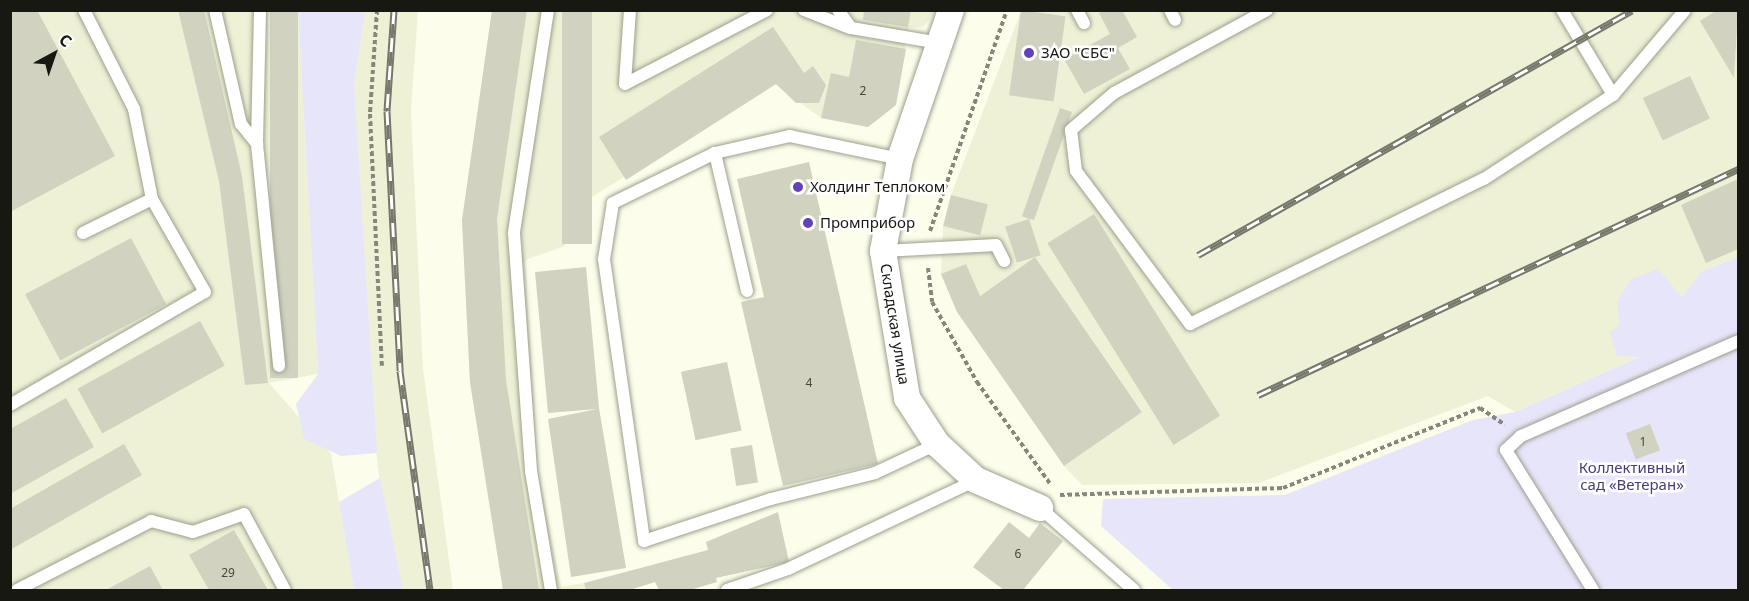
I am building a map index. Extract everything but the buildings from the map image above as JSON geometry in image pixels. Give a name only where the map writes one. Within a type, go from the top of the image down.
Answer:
[{"type":"street","name":"Складская улица","points":[[951,10],[900,159],[883,251],[907,398],[937,444],[976,480],[1041,508]]},
{"type":"lane","points":[[10,405],[205,292],[152,199],[134,108],[84,10]]},
{"type":"lane","points":[[215,10],[241,124],[257,144]]},
{"type":"lane","points":[[260,10],[257,144],[279,366]]},
{"type":"lane","points":[[548,10],[514,233],[531,471],[551,591]]},
{"type":"lane","points":[[630,10],[625,84],[767,10]]},
{"type":"lane","points":[[804,10],[851,28],[940,43]]},
{"type":"lane","points":[[838,10],[851,28]]},
{"type":"lane","points":[[1077,10],[1084,22]]},
{"type":"lane","points":[[1267,10],[1114,93],[1071,130],[1076,171],[1190,324],[1484,179],[1613,95],[1685,10]]},
{"type":"lane","points":[[1562,10],[1613,95]]},
{"type":"lane","points":[[900,159],[790,136],[715,153],[613,203],[604,259],[644,541],[771,499],[875,473],[937,444]]},
{"type":"lane","points":[[715,153],[747,291]]},
{"type":"lane","points":[[83,232],[152,199]]},
{"type":"lane","points":[[883,251],[996,245],[1004,261]]},
{"type":"lane","points":[[1593,591],[1506,450],[1521,435],[1738,341]]},
{"type":"lane","points":[[728,591],[788,569],[976,480]]},
{"type":"lane","points":[[1041,508],[1134,591]]},
{"type":"lane","points":[[16,591],[151,521],[194,532],[244,514],[285,591]]},
{"type":"path","points":[[377,10],[370,114],[382,366]]},
{"type":"path","points":[[1041,508],[1059,495],[1283,488],[1480,408],[1521,435]]},
{"type":"shaded area","points":[[10,11],[298,11],[318,374],[269,383],[331,454],[354,590],[11,590]]},
{"type":"shaded area","points":[[359,11],[418,11],[411,111],[423,369],[453,590],[394,590],[366,374],[352,111]]},
{"type":"shaded area","points":[[492,11],[937,11],[923,27],[908,28],[896,105],[868,127],[821,118],[775,84],[569,211],[565,246],[525,260],[538,470],[561,587],[584,583],[586,590],[503,590],[470,382],[462,220]]},
{"type":"shaded area","points":[[1021,11],[1738,11],[1738,313],[1515,412],[1488,396],[1259,483],[1082,485],[1064,466],[1142,411],[1035,257],[957,312],[941,274],[943,226],[951,195]]},
{"type":"green space","points":[[298,11],[365,11],[354,84],[377,453],[341,456],[304,439],[296,404],[318,374]]},
{"type":"green space","name":"Коллективный сад «Ветеран»","points":[[1738,257],[1738,590],[1173,590],[1101,526],[1103,499],[1285,495],[1473,420],[1515,412],[1639,357],[1617,356],[1610,332],[1619,325],[1617,301],[1631,279],[1658,269],[1682,297],[1701,272]]},
{"type":"green space","points":[[380,478],[403,590],[354,590],[339,502]]},
{"type":"railway","points":[[394,10],[387,111],[400,371],[430,590]]},
{"type":"railway","points":[[1198,255],[1632,10]]},
{"type":"railway","points":[[1258,395],[1738,169]]},
{"type":"place","name":"ЗАО \"СБС\"","points":[[1029,53]]},
{"type":"place","name":"Холдинг Теплоком","points":[[798,187]]},
{"type":"place","name":"Промприбор","points":[[808,223]]}]
